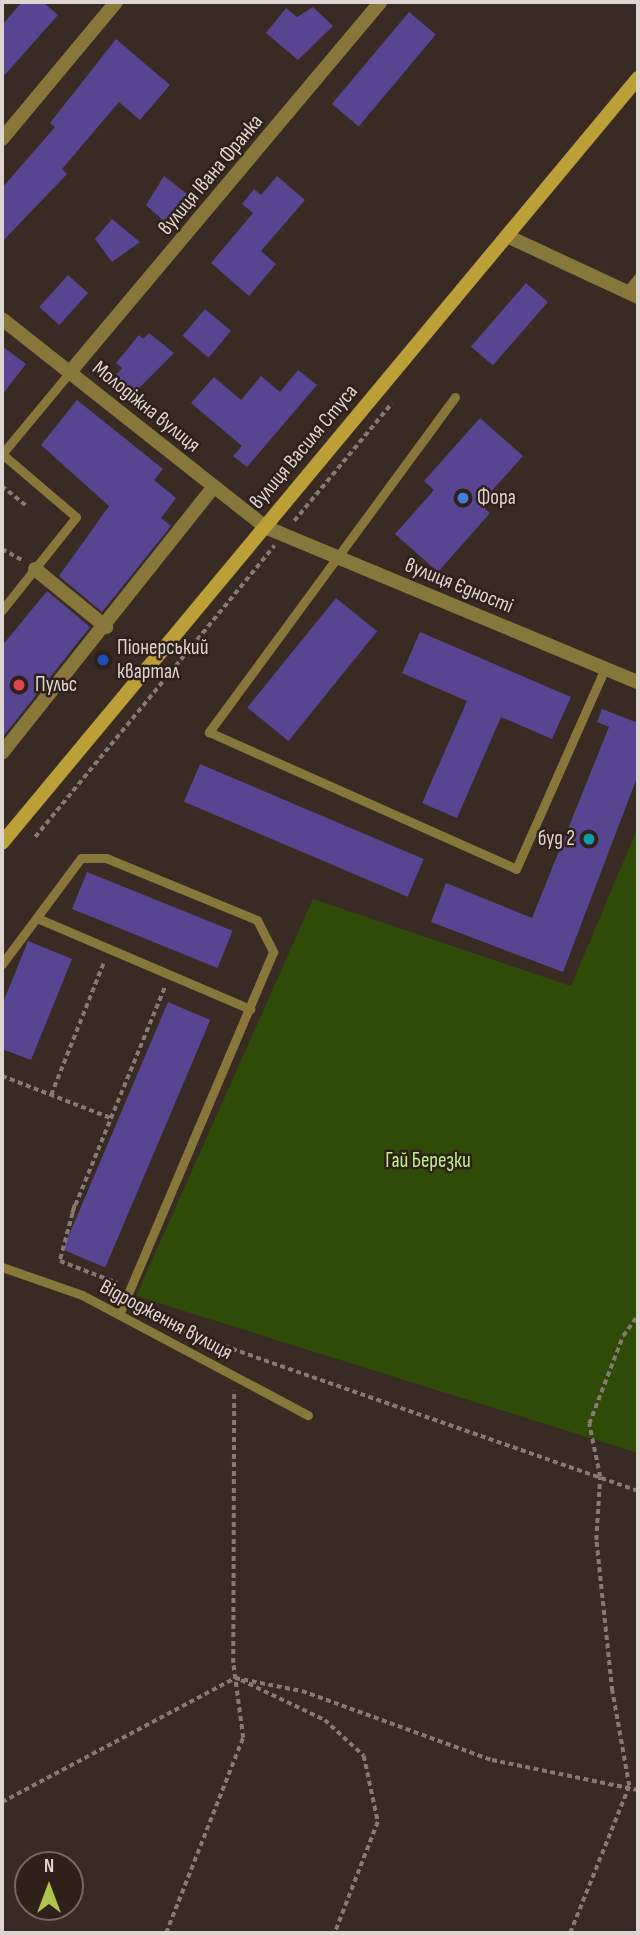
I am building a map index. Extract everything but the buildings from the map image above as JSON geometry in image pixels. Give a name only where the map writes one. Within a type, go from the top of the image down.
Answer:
[{"type":"main road","name":"вулиця Василя Стуса","points":[[2,843],[638,78]]},
{"type":"street","points":[[2,139],[116,2]]},
{"type":"street","name":"вулиця Івана Франка","points":[[70,372],[381,2]]},
{"type":"street","points":[[507,236],[632,294]]},
{"type":"street","name":"Молодіжна вулиця","points":[[2,319],[265,527]]},
{"type":"street","points":[[2,753],[106,627],[213,488]]},
{"type":"street","name":"вулиця Єдності","points":[[265,527],[638,682]]},
{"type":"street","points":[[35,569],[106,627]]},
{"type":"lane","points":[[632,294],[638,278]]},
{"type":"lane","points":[[2,610],[76,517],[2,454],[70,372]]},
{"type":"lane","points":[[456,397],[352,531],[339,560],[209,732],[516,869],[604,668]]},
{"type":"lane","points":[[2,964],[81,858],[106,858],[257,920],[273,952],[119,1314]]},
{"type":"lane","points":[[37,918],[250,1009]]},
{"type":"lane","name":"Відродження вулиця","points":[[2,1267],[119,1314],[308,1415]]},
{"type":"path","points":[[2,486],[28,507]]},
{"type":"path","points":[[2,549],[35,569]]},
{"type":"path","points":[[93,957],[116,967]]},
{"type":"path","points":[[51,1095],[104,962]]},
{"type":"path","points":[[72,1213],[170,975]]},
{"type":"path","points":[[152,983],[176,992]]},
{"type":"path","points":[[2,1076],[111,1118]]},
{"type":"path","points":[[75,1205],[60,1261],[127,1286]]},
{"type":"path","points":[[570,1933],[629,1786],[596,1539],[600,1477],[589,1424],[623,1336],[638,1315]]},
{"type":"path","points":[[171,1330],[638,1491]]},
{"type":"path","points":[[166,1933],[243,1738],[235,1678],[233,1375]]},
{"type":"path","points":[[235,1678],[326,1720],[364,1756],[378,1822],[335,1933]]},
{"type":"path","points":[[2,1802],[235,1678],[302,1691],[492,1760],[629,1786],[638,1790]]},
{"type":"green space","name":"Гай Березки","points":[[638,827],[638,1453],[136,1296],[313,899],[571,986]]},
{"type":"place","name":"Фора","points":[[463,498]]},
{"type":"place","name":"Піонерський квартал","points":[[103,660]]},
{"type":"place","name":"Пульс","points":[[19,685]]},
{"type":"place","name":"буд 2","points":[[589,839]]}]
